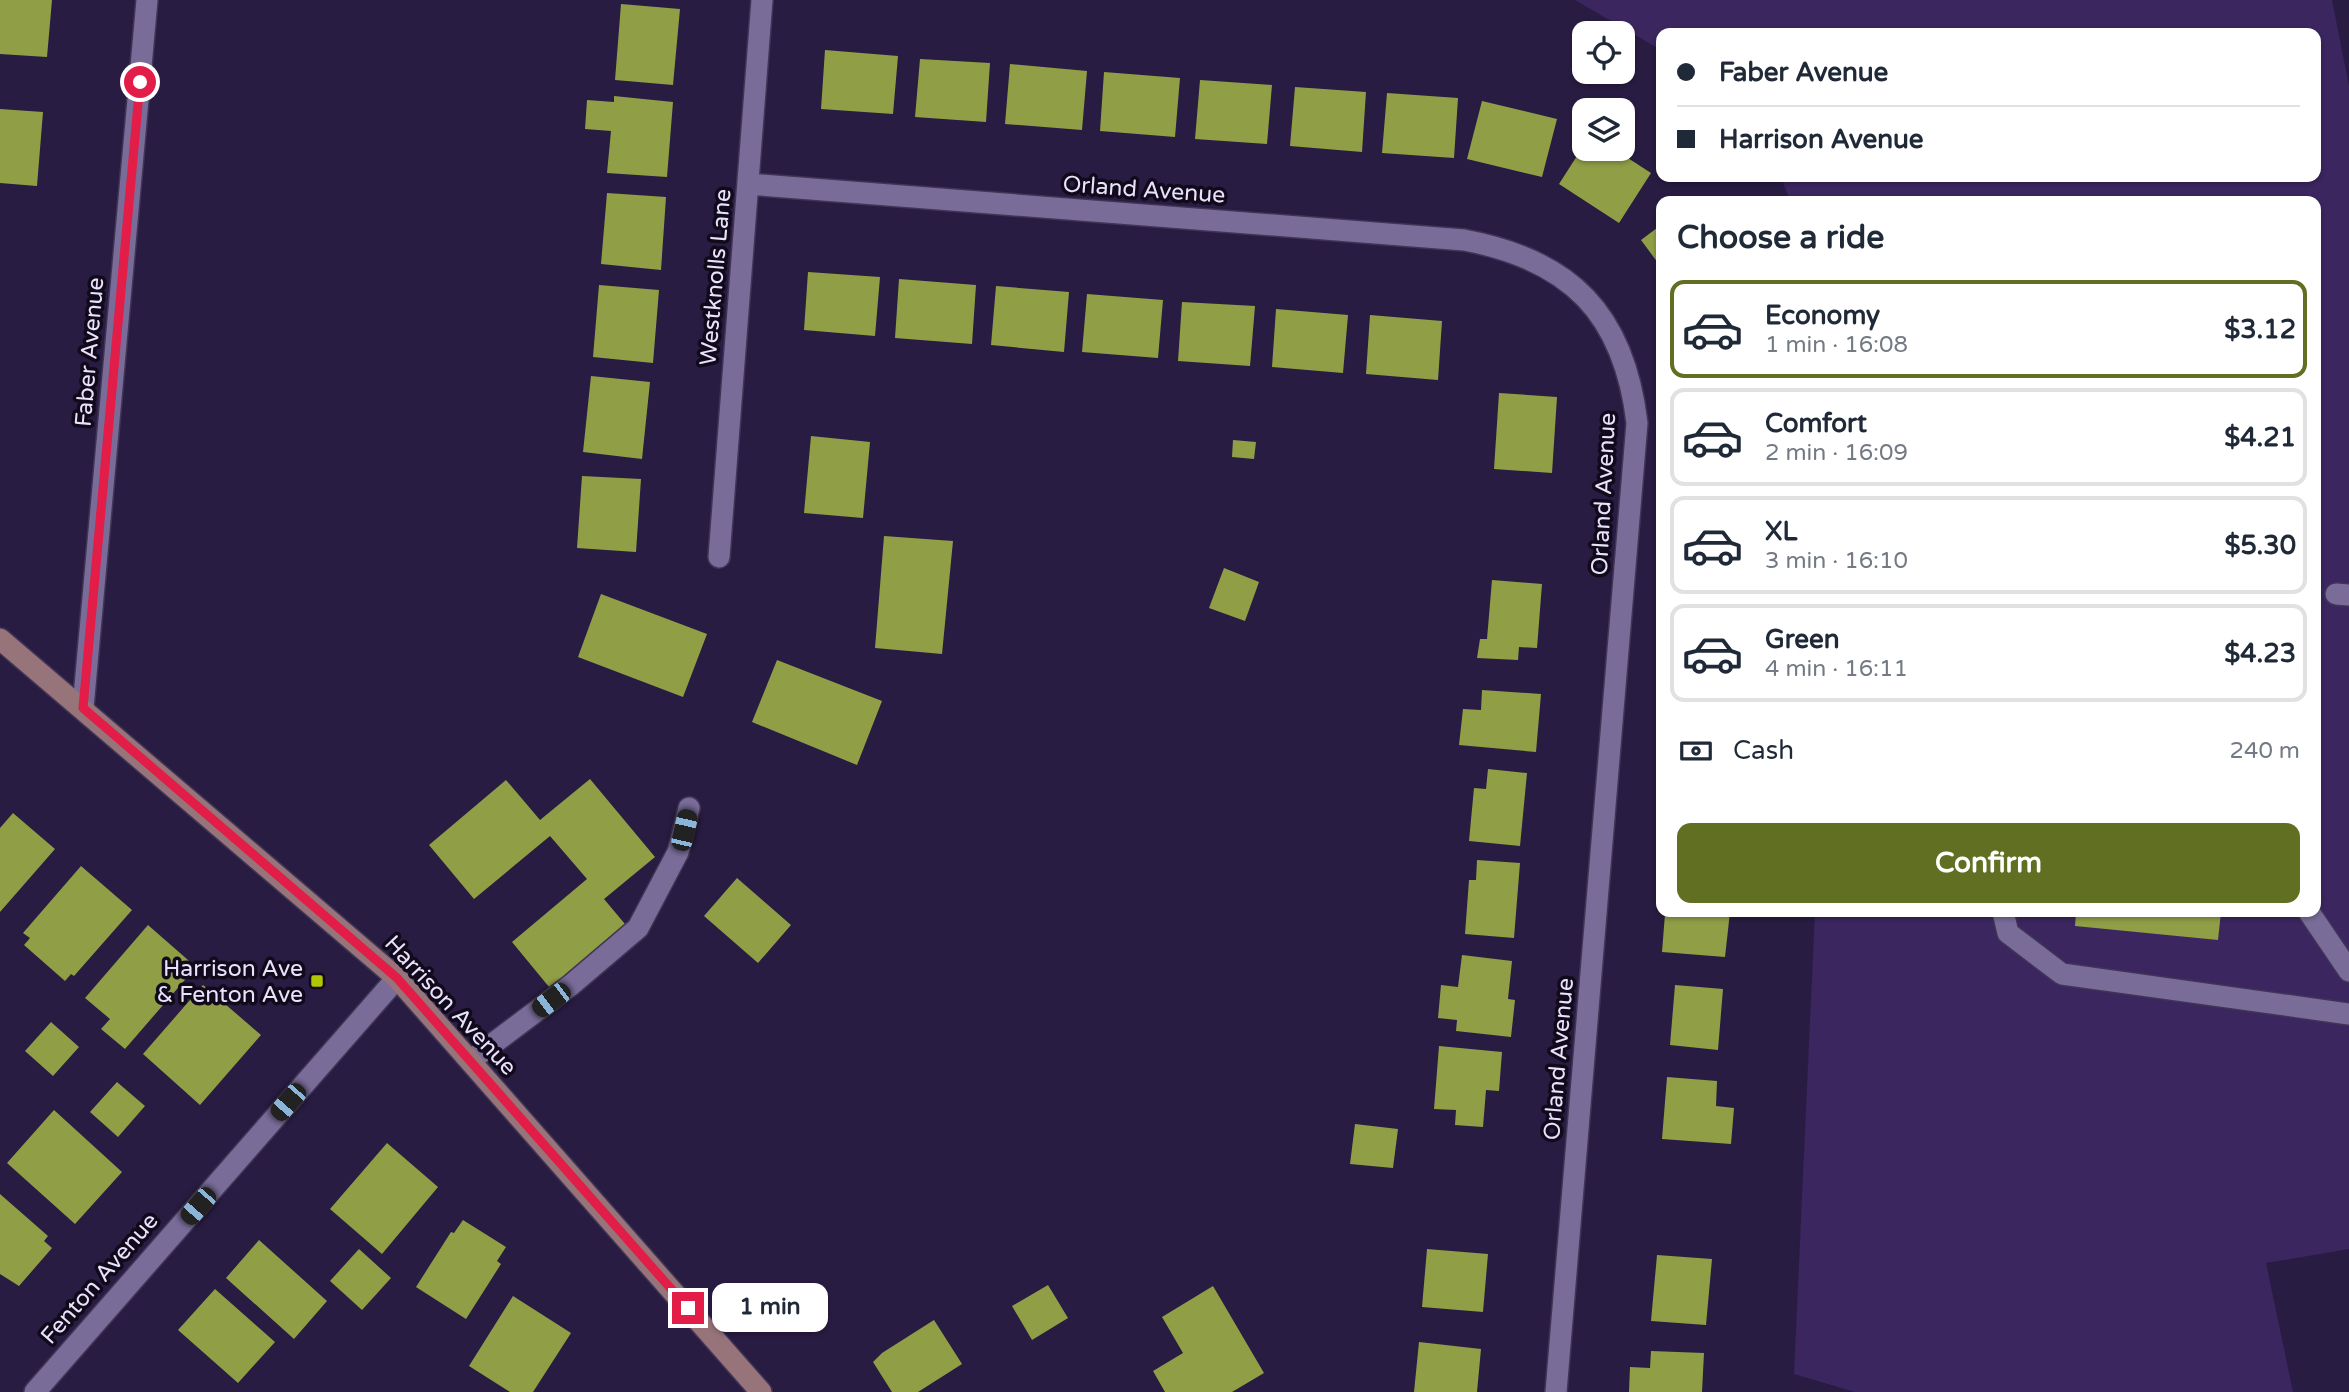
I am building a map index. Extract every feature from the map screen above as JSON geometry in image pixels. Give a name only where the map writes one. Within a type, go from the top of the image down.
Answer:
[{"type":"main road","name":"Harrison Avenue","points":[[0,639],[397,978],[761,1392]]},
{"type":"street","name":"Faber Avenue","points":[[83,708],[148,0]]},
{"type":"street","name":"Westknolls Lane","points":[[719,557],[762,0]]},
{"type":"street","name":"Orland Avenue","points":[[748,184],[1464,240],[1503,247],[1540,262],[1572,284],[1599,313],[1619,346],[1632,384],[1637,423],[1556,1392]]},
{"type":"street","points":[[470,1061],[571,985],[638,928],[678,852],[689,808]]},
{"type":"street","points":[[2004,917],[2008,933],[2062,974],[2349,1014]]},
{"type":"street","points":[[2313,917],[2336,947],[2349,971]]},
{"type":"street","name":"Fenton Avenue","points":[[35,1392],[397,978]]},
{"type":"shaded area","points":[[1575,0],[2332,0],[2349,86],[2349,1249],[2266,1263],[2293,1392],[1855,1392],[1794,1374],[1815,917],[2321,917],[2321,196],[1788,196],[1783,182],[2321,182],[2321,28],[1656,28],[1656,47],[1635,35],[1635,21],[1611,21]]},
{"type":"building","points":[[0,0],[52,0],[47,57],[0,54]]},
{"type":"building","points":[[621,4],[680,9],[673,85],[615,80]]},
{"type":"building","points":[[825,50],[898,56],[893,114],[821,109]]},
{"type":"building","points":[[920,59],[990,63],[986,122],[915,117]]},
{"type":"building","points":[[1010,64],[1087,71],[1082,130],[1005,124]]},
{"type":"building","points":[[1104,72],[1180,78],[1175,137],[1100,131]]},
{"type":"building","points":[[1200,80],[1272,85],[1267,144],[1195,139]]},
{"type":"building","points":[[1295,87],[1366,92],[1362,152],[1290,146]]},
{"type":"building","points":[[1387,93],[1458,98],[1454,158],[1382,153]]},
{"type":"building","points":[[614,96],[673,102],[667,177],[607,173],[611,131],[585,129],[587,100],[614,102]]},
{"type":"building","points":[[1482,101],[1557,119],[1542,177],[1467,159]]},
{"type":"building","points":[[0,109],[43,112],[37,186],[0,183]]},
{"type":"building","points":[[1574,161],[1632,161],[1651,173],[1619,223],[1559,184]]},
{"type":"building","points":[[607,193],[666,197],[661,270],[601,264]]},
{"type":"building","points":[[1656,229],[1656,260],[1641,240]]},
{"type":"building","points":[[808,272],[880,277],[875,336],[804,330]]},
{"type":"building","points":[[899,279],[976,285],[972,344],[895,338]]},
{"type":"building","points":[[599,285],[659,290],[653,363],[593,357]]},
{"type":"building","points":[[996,286],[1069,292],[1064,352],[991,345]]},
{"type":"building","points":[[1087,294],[1163,300],[1158,358],[1082,352]]},
{"type":"building","points":[[1182,302],[1255,306],[1250,366],[1178,361]]},
{"type":"building","points":[[1276,309],[1348,315],[1343,373],[1272,367]]},
{"type":"building","points":[[1370,315],[1442,321],[1438,380],[1366,374]]},
{"type":"building","points":[[591,376],[650,382],[642,459],[583,452]]},
{"type":"building","points":[[1499,393],[1557,397],[1552,473],[1494,469]]},
{"type":"building","points":[[811,436],[870,442],[863,518],[804,513]]},
{"type":"building","points":[[1233,440],[1256,442],[1254,459],[1232,457]]},
{"type":"building","points":[[582,476],[641,479],[636,552],[577,548]]},
{"type":"building","points":[[884,536],[953,541],[942,654],[875,648]]},
{"type":"building","points":[[1224,568],[1259,582],[1245,621],[1209,608]]},
{"type":"building","points":[[1492,580],[1542,584],[1537,648],[1519,647],[1518,660],[1477,658],[1480,639],[1487,639]]},
{"type":"building","points":[[601,594],[707,634],[683,697],[578,657]]},
{"type":"building","points":[[777,660],[882,701],[857,765],[752,722]]},
{"type":"building","points":[[1482,690],[1541,694],[1536,752],[1459,745],[1463,709],[1481,710]]},
{"type":"building","points":[[1488,769],[1527,773],[1520,846],[1469,841],[1474,788],[1486,789]]},
{"type":"building","points":[[590,779],[655,857],[604,899],[630,930],[554,993],[512,942],[587,879],[550,836],[474,899],[429,845],[506,780],[540,820]]},
{"type":"building","points":[[13,813],[55,849],[0,912],[0,828]]},
{"type":"building","points":[[1477,860],[1520,863],[1514,938],[1465,934],[1469,880],[1476,880]]},
{"type":"building","points":[[81,866],[132,910],[74,976],[71,974],[65,981],[24,945],[30,938],[23,933]]},
{"type":"building","points":[[737,878],[791,925],[758,963],[704,916]]},
{"type":"building","points":[[1665,917],[1729,917],[1725,957],[1662,952]]},
{"type":"building","points":[[2076,917],[2220,917],[2218,940],[2075,926]]},
{"type":"building","points":[[148,925],[196,967],[125,1049],[101,1029],[110,1019],[85,998]]},
{"type":"building","points":[[1462,955],[1512,961],[1508,999],[1515,1000],[1511,1037],[1456,1031],[1457,1020],[1438,1018],[1441,985],[1458,987]]},
{"type":"building","points":[[203,985],[261,1035],[200,1105],[143,1054]]},
{"type":"building","points":[[1675,985],[1723,989],[1718,1050],[1670,1045]]},
{"type":"building","points":[[51,1022],[79,1047],[53,1076],[25,1051]]},
{"type":"building","points":[[1439,1046],[1502,1052],[1499,1091],[1486,1090],[1483,1127],[1455,1125],[1456,1110],[1434,1109]]},
{"type":"building","points":[[1667,1077],[1717,1081],[1716,1106],[1734,1108],[1731,1144],[1662,1139]]},
{"type":"building","points":[[117,1082],[145,1106],[118,1137],[90,1112]]},
{"type":"building","points":[[54,1110],[122,1172],[75,1224],[7,1163]]},
{"type":"building","points":[[1355,1124],[1398,1129],[1393,1168],[1350,1164]]},
{"type":"building","points":[[387,1143],[438,1187],[382,1254],[330,1209]]},
{"type":"building","points":[[0,1194],[48,1236],[44,1241],[52,1248],[19,1286],[0,1274]]},
{"type":"building","points":[[463,1220],[506,1247],[497,1261],[501,1264],[466,1319],[416,1287],[451,1232],[454,1233]]},
{"type":"building","points":[[259,1240],[327,1301],[294,1339],[226,1278]]},
{"type":"building","points":[[359,1249],[391,1278],[362,1310],[330,1281]]},
{"type":"building","points":[[1427,1249],[1488,1254],[1483,1312],[1422,1307]]},
{"type":"building","points":[[1657,1255],[1712,1259],[1706,1325],[1651,1321]]},
{"type":"building","points":[[1048,1285],[1068,1318],[1032,1340],[1012,1306]]},
{"type":"building","points":[[1213,1286],[1264,1373],[1232,1392],[1165,1392],[1153,1371],[1183,1353],[1162,1317]]},
{"type":"building","points":[[215,1289],[275,1342],[238,1383],[178,1330]]},
{"type":"building","points":[[513,1296],[571,1333],[533,1392],[510,1392],[469,1366]]},
{"type":"building","points":[[934,1320],[962,1364],[918,1392],[892,1392],[873,1362],[882,1353]]},
{"type":"building","points":[[1419,1342],[1481,1349],[1477,1392],[1414,1392]]},
{"type":"building","points":[[1651,1351],[1704,1353],[1702,1392],[1629,1392],[1630,1367],[1650,1368]]},
{"type":"place","name":"Harrison Ave & Fenton Ave","points":[[317,981]]},
{"type":"route","points":[[140,82],[83,708],[397,978],[688,1308]]}]
